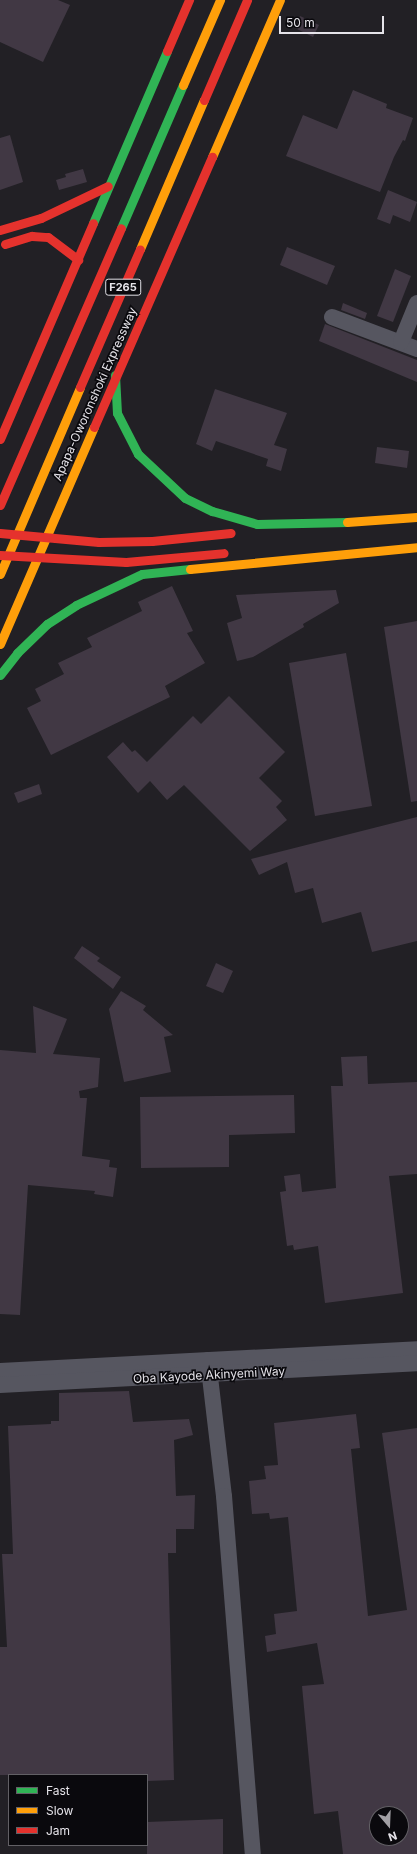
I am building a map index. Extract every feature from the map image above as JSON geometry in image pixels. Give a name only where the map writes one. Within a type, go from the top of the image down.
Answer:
[{"type":"main road","points":[[0,439],[189,0]]},
{"type":"main road","name":"F265","points":[[0,505],[220,0]]},
{"type":"main road","name":"Apapa-Oworonshoki Expressway","points":[[0,574],[247,0]]},
{"type":"main road","name":"Apapa-Oworonshoki Expressway","points":[[0,644],[115,375],[280,0]]},
{"type":"main road","points":[[0,230],[41,218],[108,186]]},
{"type":"main road","points":[[0,246],[32,236],[48,237],[63,246],[78,260]]},
{"type":"main road","points":[[13,383],[42,341]]},
{"type":"main road","points":[[115,375],[117,413],[138,454],[161,478],[186,498],[212,511],[257,524],[278,525],[313,525],[417,517]]},
{"type":"main road","points":[[321,533],[417,526]]},
{"type":"main road","points":[[0,533],[99,542],[152,541],[235,533]]},
{"type":"main road","points":[[254,533],[283,534]]},
{"type":"main road","points":[[393,539],[417,537]]},
{"type":"main road","points":[[0,675],[17,653],[47,624],[82,601],[142,574],[417,547]]},
{"type":"main road","points":[[0,555],[126,562],[228,553]]},
{"type":"street","points":[[401,342],[417,303]]},
{"type":"street","points":[[332,317],[417,349]]},
{"type":"street","name":"Oba Kayode Akinyemi Way","points":[[0,1385],[417,1349]]},
{"type":"street","name":"Oba Kayode Akinyemi Way","points":[[0,1371],[417,1363]]},
{"type":"street","points":[[208,1368],[224,1496],[253,1854]]},
{"type":"building","points":[[0,0],[58,0],[70,5],[43,62],[0,42]]},
{"type":"building","points":[[300,16],[319,25],[313,37],[295,28]]},
{"type":"building","points":[[353,90],[387,104],[386,108],[413,118],[405,141],[403,140],[394,157],[380,192],[286,156],[303,115],[337,129]]},
{"type":"building","points":[[10,135],[23,182],[0,190],[0,138]]},
{"type":"building","points":[[83,169],[87,182],[59,190],[56,180],[66,177],[65,174]]},
{"type":"building","points":[[388,190],[417,202],[410,222],[393,215],[390,224],[377,219]]},
{"type":"building","points":[[287,247],[335,266],[327,285],[280,265]]},
{"type":"building","points":[[395,269],[411,276],[393,322],[377,316]]},
{"type":"building","points":[[343,303],[367,313],[365,319],[341,310]]},
{"type":"building","points":[[325,324],[417,360],[417,382],[319,341]]},
{"type":"building","points":[[215,389],[287,413],[274,445],[287,449],[281,471],[266,466],[268,459],[216,441],[212,451],[196,444]]},
{"type":"building","points":[[377,447],[409,451],[407,468],[375,463]]},
{"type":"building","points":[[172,586],[193,631],[187,633],[205,663],[165,686],[170,697],[51,755],[27,708],[41,701],[35,689],[64,674],[58,663],[92,647],[87,638],[142,611],[138,602]]},
{"type":"building","points":[[336,590],[339,603],[303,624],[304,627],[253,657],[237,661],[227,623],[242,618],[236,595]]},
{"type":"building","points":[[417,621],[417,801],[411,802],[384,627]]},
{"type":"building","points":[[346,653],[372,806],[315,816],[289,663]]},
{"type":"building","points":[[229,696],[285,752],[259,778],[282,801],[276,807],[287,820],[250,851],[184,785],[167,800],[150,781],[138,793],[107,757],[123,742],[132,752],[135,750],[147,762],[193,716],[201,724]]},
{"type":"building","points":[[39,784],[42,794],[18,803],[14,793]]},
{"type":"building","points":[[417,817],[417,941],[372,952],[361,912],[322,923],[313,888],[295,893],[287,862],[259,875],[251,859]]},
{"type":"building","points":[[82,946],[100,958],[97,961],[121,977],[113,989],[74,958]]},
{"type":"building","points":[[216,963],[233,971],[223,993],[206,986]]},
{"type":"building","points":[[121,991],[146,1006],[143,1010],[173,1035],[164,1037],[171,1072],[124,1082],[109,1009]]},
{"type":"building","points":[[33,1006],[67,1019],[53,1054],[100,1058],[98,1087],[79,1091],[80,1098],[87,1098],[82,1156],[110,1160],[109,1167],[117,1168],[113,1197],[94,1194],[95,1191],[28,1185],[20,1315],[0,1314],[0,1050],[36,1053]]},
{"type":"building","points":[[367,1056],[368,1084],[417,1082],[417,1174],[389,1176],[403,1293],[325,1303],[318,1246],[294,1250],[293,1245],[287,1246],[280,1192],[286,1191],[284,1176],[300,1174],[302,1192],[336,1188],[331,1086],[343,1086],[341,1057]]},
{"type":"building","points":[[294,1095],[295,1133],[229,1135],[229,1167],[141,1168],[140,1097]]},
{"type":"building","points":[[129,1391],[133,1422],[189,1419],[193,1435],[174,1440],[176,1496],[195,1495],[194,1529],[176,1529],[176,1553],[168,1553],[174,1780],[148,1781],[148,1774],[0,1775],[0,1647],[7,1647],[2,1554],[13,1554],[8,1426],[51,1424],[51,1421],[59,1421],[59,1393]]},
{"type":"building","points":[[356,1414],[360,1448],[351,1449],[368,1616],[407,1610],[382,1433],[417,1428],[417,1854],[343,1854],[338,1811],[314,1814],[302,1686],[324,1684],[317,1643],[267,1652],[265,1636],[276,1634],[274,1614],[297,1611],[288,1517],[270,1519],[269,1513],[252,1514],[249,1481],[266,1479],[264,1466],[278,1465],[274,1423]]},
{"type":"building","points":[[223,1819],[223,1854],[147,1854],[148,1822]]},
{"type":"traffic: fast","points":[[93,223],[167,51]]},
{"type":"traffic: fast","points":[[121,228],[183,85]]},
{"type":"traffic: fast","points":[[115,375],[117,413],[138,454],[185,498],[212,511],[257,524],[347,522]]},
{"type":"traffic: fast","points":[[0,675],[17,653],[47,624],[76,605],[142,574],[190,569]]},
{"type":"traffic: slow","points":[[183,85],[220,0]]},
{"type":"traffic: slow","points":[[212,157],[280,0]]},
{"type":"traffic: slow","points":[[140,249],[204,100]]},
{"type":"traffic: slow","points":[[0,574],[80,387]]},
{"type":"traffic: slow","points":[[0,644],[94,427]]},
{"type":"traffic: slow","points":[[347,522],[417,517]]},
{"type":"traffic: slow","points":[[190,569],[417,547]]},
{"type":"traffic: jam","points":[[167,51],[189,0]]},
{"type":"traffic: jam","points":[[204,100],[247,0]]},
{"type":"traffic: jam","points":[[94,427],[212,157]]},
{"type":"traffic: jam","points":[[0,230],[41,218],[108,186]]},
{"type":"traffic: jam","points":[[0,439],[93,223]]},
{"type":"traffic: jam","points":[[0,505],[121,228]]},
{"type":"traffic: jam","points":[[5,244],[32,236],[48,237],[78,260]]},
{"type":"traffic: jam","points":[[80,387],[140,249]]},
{"type":"traffic: jam","points":[[0,533],[99,542],[152,541],[231,533]]},
{"type":"traffic: jam","points":[[0,555],[126,562],[224,553]]}]
